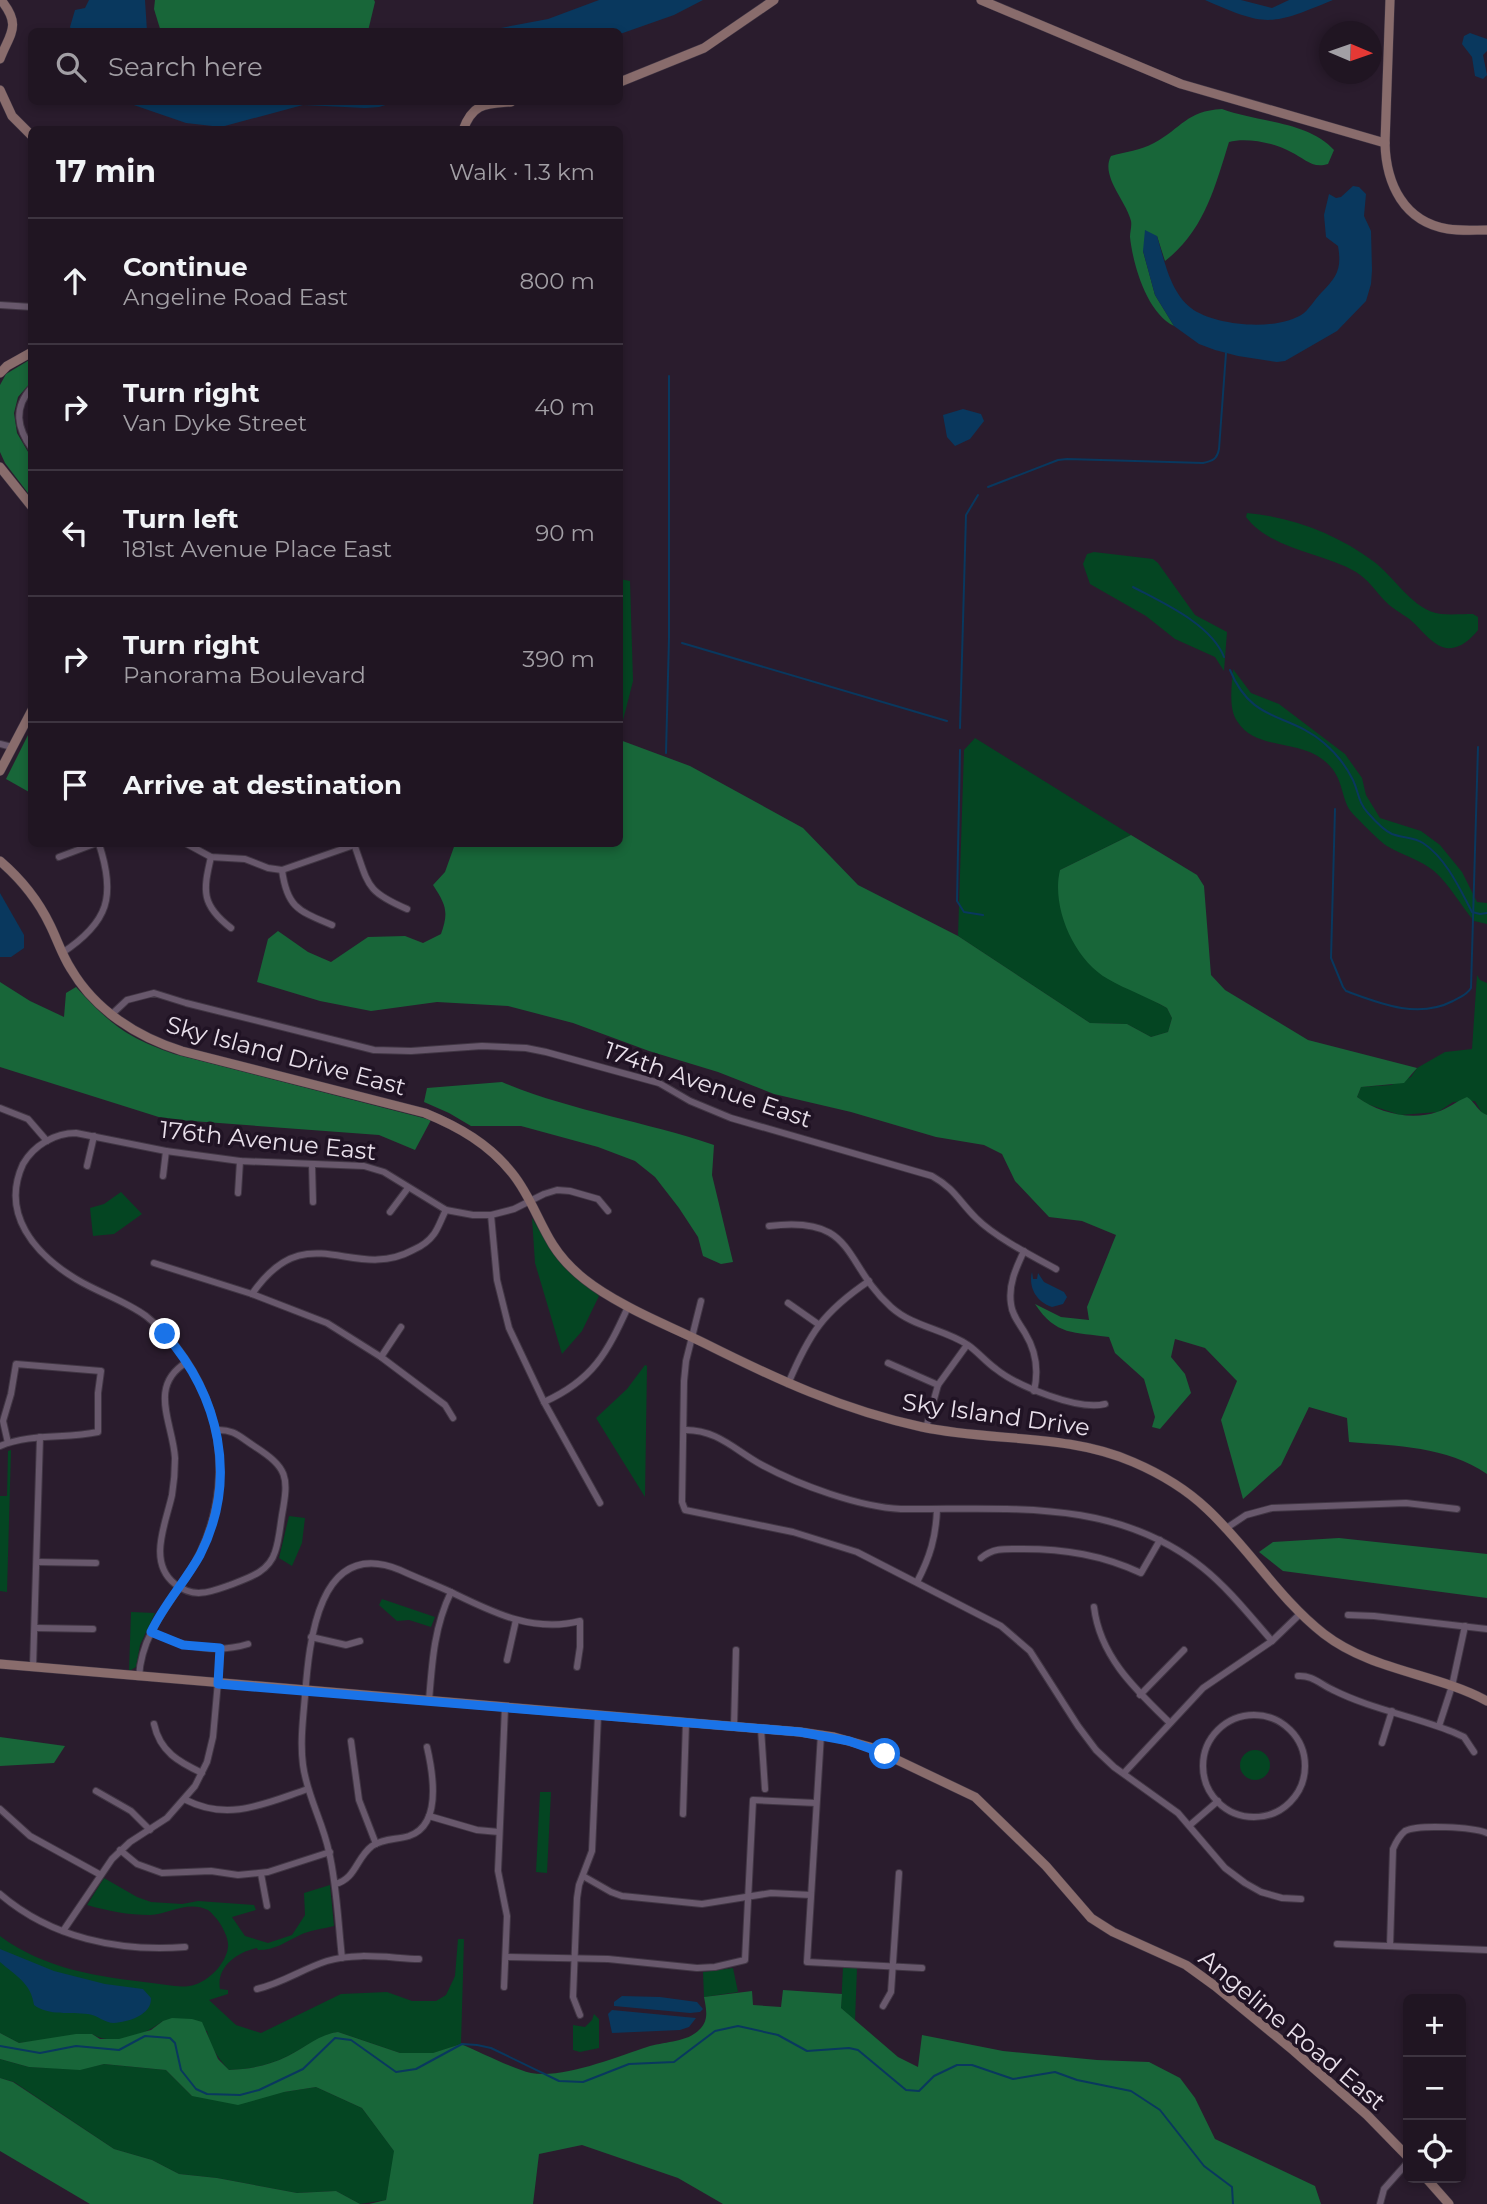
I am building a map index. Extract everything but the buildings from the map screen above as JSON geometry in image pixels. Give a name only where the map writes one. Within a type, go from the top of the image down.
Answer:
[{"type":"street","points":[[0,59],[13,27],[11,17],[1,0]]},
{"type":"street","points":[[623,81],[704,48],[774,0]]},
{"type":"street","points":[[981,0],[1181,84],[1385,144]]},
{"type":"street","points":[[1390,0],[1385,144],[1391,185],[1410,210],[1428,222],[1447,229],[1487,230]]},
{"type":"street","points":[[0,90],[12,116],[28,132]]},
{"type":"street","points":[[465,126],[471,113],[481,105]]},
{"type":"street","points":[[0,305],[28,307]]},
{"type":"street","points":[[0,373],[28,354]]},
{"type":"street","points":[[28,393],[22,401],[18,422],[28,443]]},
{"type":"street","points":[[0,467],[28,502]]},
{"type":"street","points":[[0,771],[28,717]]},
{"type":"street","points":[[0,744],[12,747]]},
{"type":"street","points":[[59,857],[88,847]]},
{"type":"street","points":[[62,953],[92,929],[104,906],[108,877],[98,847]]},
{"type":"street","points":[[193,847],[211,857],[245,859],[282,870],[347,847]]},
{"type":"street","points":[[356,847],[372,889],[384,899],[407,909]]},
{"type":"street","points":[[211,857],[205,883],[206,897],[212,912],[231,928]]},
{"type":"street","name":"Sky Island Drive East","points":[[0,861],[34,899],[80,982],[111,1015],[142,1035],[166,1046],[441,1119],[484,1145],[513,1174],[530,1200]]},
{"type":"street","points":[[282,870],[286,892],[293,905],[302,913],[332,925]]},
{"type":"street","name":"174th Avenue East","points":[[111,1015],[127,1000],[153,993],[374,1050],[421,1051],[482,1046],[547,1052],[659,1083],[690,1101],[731,1118],[932,1176],[953,1189],[977,1219],[1024,1251]]},
{"type":"street","points":[[0,1108],[28,1119],[47,1141],[26,1159],[14,1189],[16,1215],[26,1237],[44,1255],[77,1280],[116,1297],[149,1318],[165,1334],[202,1387],[216,1430],[220,1454],[214,1513],[200,1554],[151,1632],[139,1677]]},
{"type":"street","name":"176th Avenue East","points":[[47,1141],[69,1133],[240,1161],[373,1168],[400,1181],[446,1210],[473,1215],[491,1215],[514,1209],[557,1190],[598,1199],[608,1211]]},
{"type":"street","points":[[87,1166],[94,1136]]},
{"type":"street","points":[[163,1176],[166,1151]]},
{"type":"street","points":[[237,1193],[240,1161]]},
{"type":"street","points":[[313,1165],[313,1202]]},
{"type":"street","points":[[390,1212],[408,1188]]},
{"type":"street","name":"Sky Island Drive","points":[[530,1200],[563,1259],[595,1288],[628,1307],[788,1384],[849,1408],[926,1428],[1080,1445],[1114,1454],[1172,1482],[1210,1511],[1301,1613]]},
{"type":"street","points":[[252,1294],[261,1280],[275,1268],[285,1261],[306,1254],[330,1252],[374,1260],[406,1254],[435,1234],[446,1210]]},
{"type":"street","points":[[491,1215],[497,1280],[509,1328],[544,1402],[600,1503]]},
{"type":"street","points":[[769,1226],[802,1224],[817,1227],[830,1234],[852,1252],[881,1297],[904,1316],[967,1345],[997,1370],[1034,1391],[1091,1406],[1105,1404]]},
{"type":"street","points":[[1034,1391],[1037,1368],[1032,1346],[1014,1315],[1011,1283],[1024,1251],[1056,1269]]},
{"type":"street","points":[[155,1263],[252,1294],[327,1323],[381,1357],[445,1405],[453,1418]]},
{"type":"street","points":[[788,1384],[806,1343],[818,1324],[842,1299],[869,1280]]},
{"type":"street","points":[[701,1301],[686,1360],[684,1381],[682,1502],[685,1510],[793,1532],[869,1556],[1001,1626],[1021,1641],[1037,1660],[1086,1738],[1106,1759],[1167,1804],[1190,1825],[1218,1861],[1245,1883],[1269,1894],[1301,1899]]},
{"type":"street","points":[[788,1303],[818,1324]]},
{"type":"street","points":[[544,1402],[578,1383],[595,1367],[606,1353],[628,1307]]},
{"type":"street","points":[[381,1357],[401,1327]]},
{"type":"street","points":[[926,1428],[938,1385],[967,1345]]},
{"type":"street","points":[[187,1362],[169,1379],[164,1403],[175,1460],[172,1494],[161,1537],[161,1561],[164,1573],[190,1593],[212,1592],[257,1574],[268,1565],[275,1552],[287,1483],[283,1471],[272,1457],[235,1432],[216,1430]]},
{"type":"street","points":[[888,1363],[938,1385]]},
{"type":"street","points":[[16,1364],[101,1371],[98,1432],[75,1437],[40,1437],[4,1444],[2,1421],[11,1394],[16,1364]]},
{"type":"street","points":[[684,1430],[717,1437],[772,1471],[835,1495],[891,1508],[1076,1513],[1111,1520],[1160,1540],[1187,1556],[1217,1580],[1272,1641]]},
{"type":"street","points":[[33,1667],[40,1437]]},
{"type":"street","points":[[1225,1529],[1246,1516],[1272,1508],[1406,1503],[1457,1508]]},
{"type":"street","points":[[917,1582],[932,1552],[937,1509]]},
{"type":"street","points":[[981,1558],[995,1549],[1060,1550],[1096,1556],[1141,1573],[1160,1540]]},
{"type":"street","points":[[38,1562],[96,1563]]},
{"type":"street","points":[[342,1958],[330,1852],[308,1789],[302,1754],[311,1637],[328,1590],[337,1579],[354,1568],[369,1564],[387,1566],[451,1592],[492,1613],[516,1620],[559,1625],[580,1621],[580,1647],[576,1667]]},
{"type":"street","points":[[429,1701],[435,1640],[441,1614],[451,1592]]},
{"type":"street","points":[[1094,1607],[1096,1626],[1113,1660],[1140,1695],[1170,1723]]},
{"type":"street","points":[[1124,1773],[1212,1681],[1272,1641],[1301,1613],[1324,1634],[1355,1653],[1452,1686],[1487,1701]]},
{"type":"street","points":[[1348,1615],[1487,1629]]},
{"type":"street","points":[[507,1660],[516,1620]]},
{"type":"street","points":[[1438,1726],[1452,1686],[1465,1626]]},
{"type":"street","points":[[36,1628],[93,1629]]},
{"type":"street","points":[[151,1632],[183,1645],[235,1648],[248,1644]]},
{"type":"street","points":[[311,1637],[346,1645],[360,1641]]},
{"type":"street","points":[[63,1931],[99,1874],[120,1850],[167,1818],[186,1800],[202,1773],[214,1737],[220,1648]]},
{"type":"street","points":[[734,1727],[736,1650]]},
{"type":"street","points":[[1140,1695],[1184,1650]]},
{"type":"street","name":"Angeline Road East","points":[[0,1664],[761,1728],[821,1734],[870,1747],[975,1797],[1046,1866],[1091,1917],[1120,1936],[1186,1965],[1215,1986],[1348,2098],[1403,2152]]},
{"type":"street","points":[[1298,1676],[1308,1675],[1340,1694],[1464,1737],[1474,1752]]},
{"type":"street","points":[[504,1987],[508,1916],[498,1874],[505,1707]]},
{"type":"street","points":[[1382,1742],[1392,1711]]},
{"type":"street","points":[[1255,1714],[1276,1719],[1290,1729],[1299,1741],[1305,1760],[1302,1784],[1293,1799],[1274,1813],[1253,1817],[1230,1811],[1218,1801],[1208,1788],[1203,1765],[1209,1743],[1221,1727],[1238,1717],[1255,1714]]},
{"type":"street","points":[[580,2015],[573,1997],[577,1898],[592,1851],[598,1715]]},
{"type":"street","points":[[682,1814],[686,1722]]},
{"type":"street","points":[[154,1724],[159,1742],[168,1754],[202,1773]]},
{"type":"street","points":[[761,1728],[765,1789]]},
{"type":"street","points":[[821,1734],[807,1962],[922,1968]]},
{"type":"street","points":[[351,1741],[359,1800],[376,1843]]},
{"type":"street","points":[[335,1884],[351,1875],[365,1853],[376,1843],[413,1834],[422,1827],[429,1816],[432,1787],[427,1747]]},
{"type":"street","points":[[186,1800],[203,1806],[242,1810],[308,1789]]},
{"type":"street","points":[[96,1791],[131,1811],[150,1830]]},
{"type":"street","points":[[506,1957],[608,1959],[697,1968],[745,1960],[753,1800],[816,1803]]},
{"type":"street","points":[[1190,1825],[1218,1801]]},
{"type":"street","points":[[0,1809],[30,1836],[99,1874]]},
{"type":"street","points":[[429,1816],[477,1830],[499,1832]]},
{"type":"street","points":[[1390,1946],[1393,1849],[1400,1836],[1417,1827],[1487,1833]]},
{"type":"street","points":[[120,1850],[137,1864],[162,1873],[211,1871],[238,1875],[261,1874],[330,1852]]},
{"type":"street","points":[[883,2006],[891,1992],[899,1873]]},
{"type":"street","points":[[261,1874],[267,1906]]},
{"type":"street","points":[[583,1876],[611,1892],[622,1895],[702,1904],[782,1892],[811,1895]]},
{"type":"street","points":[[0,1894],[28,1914],[63,1931],[113,1945],[148,1949],[185,1947]]},
{"type":"street","points":[[1337,1944],[1487,1950]]},
{"type":"street","points":[[257,1989],[282,1982],[319,1964],[342,1958],[419,1959]]},
{"type":"street","points":[[1380,2204],[1384,2189],[1403,2168]]},
{"type":"street","points":[[1430,2183],[1448,2204]]},
{"type":"green space","points":[[155,0],[375,2],[369,28],[160,28],[154,9]]},
{"type":"green space","points":[[1222,109],[1310,133],[1334,150],[1328,164],[1317,165],[1269,144],[1244,140],[1229,142],[1206,207],[1189,236],[1165,261],[1157,236],[1143,251],[1155,295],[1174,326],[1156,311],[1143,287],[1130,237],[1131,221],[1111,180],[1109,164],[1111,156],[1154,143],[1200,113]]},
{"type":"green space","points":[[28,361],[28,385],[18,397],[14,413],[17,433],[28,452],[28,493],[0,452],[0,385],[6,374]]},
{"type":"green space","points":[[1247,513],[1281,518],[1329,535],[1381,567],[1422,607],[1441,614],[1473,614],[1478,617],[1478,630],[1460,646],[1441,646],[1389,604],[1356,572],[1269,537],[1246,517]]},
{"type":"green space","points":[[1094,552],[1153,559],[1158,563],[1195,615],[1227,632],[1224,671],[1215,657],[1175,639],[1146,616],[1090,584],[1083,564],[1087,554]]},
{"type":"green space","points":[[623,580],[630,581],[633,681],[623,720]]},
{"type":"green space","points":[[1233,669],[1251,693],[1279,704],[1345,754],[1362,778],[1366,795],[1380,818],[1421,831],[1440,845],[1462,872],[1477,902],[1487,903],[1487,924],[1474,921],[1434,871],[1387,846],[1353,814],[1339,780],[1322,759],[1301,749],[1265,741],[1245,730],[1232,710]]},
{"type":"green space","points":[[28,735],[28,791],[6,779]]},
{"type":"green space","points":[[975,738],[1131,835],[1060,870],[1145,996],[1167,1008],[1172,1018],[1168,1032],[1151,1037],[1127,1024],[1090,1023],[958,936],[964,750]]},
{"type":"green space","points":[[623,741],[690,766],[803,828],[858,885],[958,936],[1090,1023],[1127,1024],[1151,1037],[1168,1032],[1172,1018],[1167,1008],[1108,979],[1085,959],[1068,931],[1059,900],[1060,870],[1131,835],[1197,875],[1204,886],[1211,975],[1225,990],[1308,1040],[1417,1068],[1404,1083],[1361,1087],[1357,1097],[1385,1111],[1417,1116],[1441,1111],[1467,1097],[1487,1115],[1487,1474],[1455,1458],[1421,1449],[1349,1442],[1347,1418],[1309,1407],[1281,1465],[1243,1499],[1221,1420],[1237,1381],[1205,1348],[1175,1339],[1171,1357],[1185,1374],[1191,1393],[1160,1429],[1152,1427],[1155,1417],[1144,1379],[1115,1353],[1109,1337],[1076,1333],[1058,1327],[1050,1322],[1035,1304],[1061,1317],[1089,1320],[1087,1307],[1116,1235],[1082,1221],[1049,1217],[1015,1181],[1002,1154],[984,1145],[936,1137],[851,1112],[774,1094],[573,1023],[508,1006],[437,1002],[371,1011],[320,1001],[257,982],[268,939],[278,931],[308,952],[331,962],[368,937],[405,936],[423,943],[441,934],[445,909],[433,885],[445,872],[454,847],[623,847]]},
{"type":"green space","points":[[1477,975],[1487,983],[1487,1115],[1482,1113],[1475,1101],[1453,1102],[1438,1112],[1400,1115],[1367,1104],[1357,1097],[1361,1087],[1391,1085],[1411,1077],[1417,1068],[1445,1052],[1472,1049]]},
{"type":"green space","points":[[0,982],[30,1001],[64,1017],[66,993],[76,987],[120,1028],[157,1048],[431,1120],[415,1150],[379,1135],[165,1119],[0,1067]]},
{"type":"green space","points":[[502,1082],[554,1101],[714,1145],[712,1175],[733,1262],[721,1264],[703,1256],[698,1237],[679,1208],[655,1177],[635,1161],[598,1147],[521,1126],[471,1126],[424,1102],[427,1088]]},
{"type":"green space","points":[[121,1192],[142,1214],[114,1234],[93,1236],[90,1208],[104,1204]]},
{"type":"green space","points":[[532,1218],[561,1263],[599,1296],[582,1331],[562,1354],[535,1263]]},
{"type":"green space","points":[[645,1365],[645,1497],[596,1418],[627,1389]]},
{"type":"green space","points":[[11,1450],[7,1592],[0,1591],[0,1496],[7,1496],[8,1451]]},
{"type":"green space","points":[[289,1516],[305,1518],[302,1543],[292,1566],[279,1558]]},
{"type":"green space","points":[[1339,1538],[1487,1554],[1487,1598],[1283,1571],[1259,1552],[1273,1542]]},
{"type":"green space","points":[[382,1599],[435,1617],[431,1627],[409,1620],[397,1621],[379,1605]]},
{"type":"green space","points":[[131,1612],[155,1613],[140,1645],[136,1667],[129,1671]]},
{"type":"green space","points":[[0,1737],[65,1746],[54,1763],[0,1766]]},
{"type":"green space","points":[[1255,1750],[1266,1754],[1270,1765],[1266,1776],[1255,1780],[1244,1776],[1240,1765],[1244,1754]]},
{"type":"green space","points":[[540,1792],[551,1792],[547,1873],[536,1872]]},
{"type":"green space","points":[[104,1878],[151,1902],[182,1904],[198,1901],[254,1905],[256,1910],[232,1917],[245,1936],[268,1943],[292,1935],[305,1915],[304,1893],[330,1885],[334,1926],[304,1933],[275,1947],[264,1950],[257,1948],[242,1953],[225,1967],[221,1974],[220,1989],[228,1990],[228,1994],[209,2000],[236,2025],[261,2033],[341,1994],[387,1992],[412,2001],[436,2001],[446,1995],[455,1976],[458,1939],[464,1939],[461,2044],[434,2053],[400,2053],[338,2032],[273,2062],[252,2068],[229,2070],[215,2052],[207,2031],[163,2021],[138,2035],[119,2039],[100,2038],[92,2034],[19,2043],[0,2033],[0,1936],[53,1964],[132,1981],[189,1986],[202,1982],[219,1967],[226,1954],[228,1941],[219,1922],[208,1910],[193,1906],[142,1915],[87,1905]]},
{"type":"green space","points":[[843,1967],[857,1968],[855,2021],[841,2008]]},
{"type":"green space","points":[[733,1968],[738,1992],[704,1997],[703,1972]]},
{"type":"green space","points":[[783,1990],[842,1994],[841,2008],[898,2057],[918,2067],[922,2035],[1003,2051],[1149,2062],[1180,2078],[1195,2098],[1215,2139],[1315,2186],[1321,2204],[723,2204],[678,2178],[582,2145],[539,2154],[533,2204],[369,2204],[386,2200],[394,2151],[362,2108],[316,2087],[284,2092],[238,2105],[192,2096],[166,2070],[104,2064],[80,2070],[29,2067],[0,2059],[0,2033],[19,2043],[76,2034],[92,2034],[100,2039],[119,2039],[151,2030],[172,2018],[202,2022],[218,2059],[229,2070],[252,2068],[273,2062],[318,2038],[338,2032],[400,2053],[433,2053],[461,2044],[524,2071],[558,2073],[676,2041],[696,2033],[705,2021],[704,1997],[752,1991],[753,2005],[781,2007]]},
{"type":"green space","points":[[594,2014],[599,2019],[599,2048],[580,2052],[573,2050],[573,2025],[585,2027]]},
{"type":"green space","points":[[0,2059],[29,2067],[80,2069],[104,2064],[166,2070],[192,2096],[284,2092],[316,2087],[362,2108],[395,2152],[386,2200],[360,2204],[336,2191],[297,2193],[179,2174],[152,2160],[114,2149],[14,2082],[0,2078]]},
{"type":"green space","points":[[0,2078],[13,2082],[114,2149],[152,2160],[179,2174],[297,2193],[336,2191],[360,2204],[90,2204],[0,2151]]},
{"type":"water","points":[[89,0],[145,0],[147,28],[70,28],[75,10],[85,8]]},
{"type":"water","points":[[599,0],[703,0],[674,15],[623,33],[623,28],[501,28],[548,19]]},
{"type":"water","points":[[1205,0],[1241,0],[1272,8],[1289,0],[1333,0],[1295,15],[1269,20],[1242,15]]},
{"type":"water","points":[[1470,33],[1487,39],[1487,51],[1483,55],[1487,75],[1483,79],[1475,76],[1472,57],[1462,44],[1464,36]]},
{"type":"water","points":[[134,105],[303,105],[225,126],[186,123]]},
{"type":"water","points":[[303,105],[385,105],[365,108]]},
{"type":"water","points":[[1353,186],[1359,187],[1366,194],[1364,216],[1371,231],[1371,284],[1366,301],[1337,331],[1285,361],[1277,362],[1215,350],[1199,344],[1174,326],[1155,295],[1143,251],[1145,230],[1157,236],[1173,284],[1191,308],[1230,323],[1279,323],[1304,313],[1334,277],[1339,267],[1338,246],[1326,237],[1324,215],[1329,194],[1336,198],[1341,197]]},
{"type":"water","points":[[963,409],[981,414],[984,421],[970,439],[955,446],[947,437],[943,415]]},
{"type":"water","points":[[0,893],[24,935],[24,948],[11,957],[0,957]]},
{"type":"water","points":[[1032,1272],[1033,1279],[1037,1279],[1038,1273],[1044,1282],[1064,1292],[1067,1297],[1063,1304],[1052,1307],[1038,1298],[1031,1284]]},
{"type":"water","points":[[0,1949],[54,1971],[105,1984],[143,1989],[151,1998],[150,2004],[148,2009],[138,2016],[114,2023],[88,2014],[53,2012],[40,2008],[34,2005],[26,1985],[0,1962]]},
{"type":"water","points":[[622,1996],[697,2002],[703,2009],[690,2013],[614,2006],[614,2002]]},
{"type":"water","points":[[612,2010],[696,2018],[689,2027],[680,2030],[612,2033],[608,2014]]},
{"type":"waterway","points":[[988,487],[1058,460],[1203,463],[1212,460],[1219,449],[1226,353]]},
{"type":"waterway","points":[[666,753],[669,376]]},
{"type":"waterway","points":[[960,728],[966,515],[978,495]]},
{"type":"waterway","points":[[1133,587],[1172,607],[1209,634],[1224,657]]},
{"type":"waterway","points":[[682,643],[947,721]]},
{"type":"waterway","points":[[1230,670],[1239,687],[1260,709],[1311,733],[1337,755],[1353,780],[1362,805],[1376,822],[1392,834],[1419,841],[1431,849],[1452,874],[1472,912],[1487,913]]},
{"type":"waterway","points":[[1335,809],[1331,958],[1343,987],[1359,996],[1400,1008],[1426,1009],[1453,1001],[1471,988],[1478,747]]},
{"type":"waterway","points":[[960,750],[957,901],[964,912],[983,915]]},
{"type":"waterway","points":[[0,2046],[40,2053],[76,2046],[119,2050],[145,2036],[170,2038],[175,2043],[181,2070],[196,2089],[207,2094],[240,2095],[259,2090],[303,2069],[335,2038],[351,2040],[396,2072],[416,2069],[462,2044],[491,2048],[559,2081],[583,2082],[629,2064],[674,2062],[715,2031],[738,2026],[778,2035],[807,2051],[849,2048],[858,2050],[906,2090],[919,2091],[934,2076],[957,2065],[972,2065],[1013,2079],[1055,2072],[1077,2080],[1131,2091],[1160,2110],[1204,2166],[1232,2187],[1233,2204]]},
{"type":"route","points":[[165,1334],[187,1362],[207,1399],[220,1454],[219,1483],[206,1542],[151,1632],[183,1645],[220,1648],[218,1684],[821,1734],[870,1747],[885,1754]]}]
